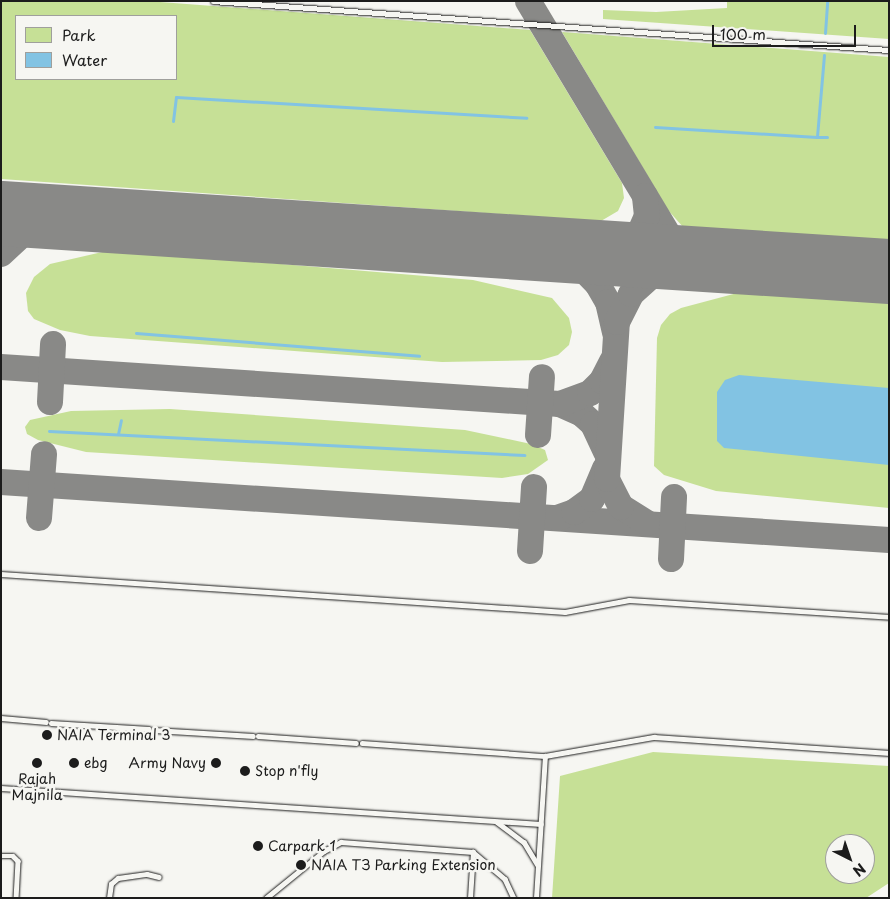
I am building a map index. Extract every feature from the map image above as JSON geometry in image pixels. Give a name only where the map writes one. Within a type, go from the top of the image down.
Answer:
[{"type":"lane","points":[[214,1],[889,50]]},
{"type":"lane","points":[[1,574],[566,612],[629,600],[889,617]]},
{"type":"lane","points":[[1,718],[48,723],[356,743]]},
{"type":"lane","points":[[362,743],[545,756],[654,736],[889,753]]},
{"type":"lane","points":[[536,898],[545,756]]},
{"type":"lane","points":[[1,788],[541,824]]},
{"type":"lane","points":[[493,820],[524,842],[538,866]]},
{"type":"lane","points":[[266,898],[331,847],[341,842],[473,852],[505,879],[514,898]]},
{"type":"lane","points":[[470,898],[473,852]]},
{"type":"lane","points":[[1,856],[13,856],[18,861],[16,898]]},
{"type":"lane","points":[[109,898],[111,884],[118,878],[147,874],[159,876]]},
{"type":"green space","points":[[1,1],[147,1],[530,30],[622,183],[624,198],[618,211],[601,221],[1,179]]},
{"type":"green space","points":[[727,1],[889,1],[889,39],[603,19],[603,10],[656,12],[727,8]]},
{"type":"green space","points":[[562,32],[889,57],[889,240],[683,227],[668,210]]},
{"type":"green space","points":[[111,250],[473,280],[552,298],[569,318],[572,332],[569,345],[558,355],[541,360],[442,362],[90,336],[60,330],[34,319],[28,311],[26,293],[34,277],[50,264]]},
{"type":"green space","points":[[741,292],[889,302],[889,508],[716,491],[664,475],[654,466],[657,338],[661,325],[670,314],[681,308]]},
{"type":"green space","points":[[170,409],[465,430],[531,444],[545,450],[548,460],[528,474],[502,478],[86,452],[38,440],[27,434],[25,427],[30,420],[71,411]]},
{"type":"green space","points":[[653,752],[889,766],[889,883],[866,898],[552,898],[560,776]]},
{"type":"water","points":[[739,375],[889,388],[889,465],[724,448],[717,441],[717,392],[725,380]]},
{"type":"waterway","points":[[825,33],[827,1]]},
{"type":"waterway","points":[[824,55],[817,137],[827,137]]},
{"type":"waterway","points":[[173,121],[176,97],[526,118]]},
{"type":"waterway","points":[[655,127],[817,137]]},
{"type":"waterway","points":[[136,333],[419,356]]},
{"type":"waterway","points":[[118,434],[121,420]]},
{"type":"waterway","points":[[49,431],[524,455]]},
{"type":"taxiway","points":[[528,1],[674,244],[684,253],[696,258]]},
{"type":"taxiway","points":[[612,252],[630,244],[639,234],[647,216],[645,196]]},
{"type":"taxiway","points":[[1,254],[27,230],[46,221],[67,217]]},
{"type":"taxiway","points":[[550,250],[577,263],[598,285],[608,302],[615,332]]},
{"type":"taxiway","points":[[647,523],[621,507],[607,479],[617,322],[631,294],[654,273],[683,261],[715,260]]},
{"type":"taxiway","points":[[50,402],[53,344]]},
{"type":"taxiway","points":[[560,404],[590,393],[602,381],[612,361]]},
{"type":"taxiway","points":[[1,367],[560,404],[582,414],[593,424],[606,452]]},
{"type":"taxiway","points":[[538,435],[542,377]]},
{"type":"taxiway","points":[[39,518],[44,454]]},
{"type":"taxiway","points":[[557,518],[574,512],[592,499],[605,469]]},
{"type":"taxiway","points":[[1,482],[889,540]]},
{"type":"taxiway","points":[[530,551],[534,487]]},
{"type":"taxiway","points":[[671,559],[674,497]]},
{"type":"runway","points":[[1,213],[889,271]]},
{"type":"place","name":"NAIA Terminal 3","points":[[47,735]]},
{"type":"place","name":"Rajah Majnila","points":[[37,763]]},
{"type":"place","name":"ebg","points":[[74,763]]},
{"type":"place","name":"Army Navy","points":[[216,763]]},
{"type":"place","name":"Stop n'fly","points":[[245,771]]},
{"type":"place","name":"Carpark 1","points":[[258,846]]},
{"type":"place","name":"NAIA T3 Parking Extension","points":[[301,865]]}]
